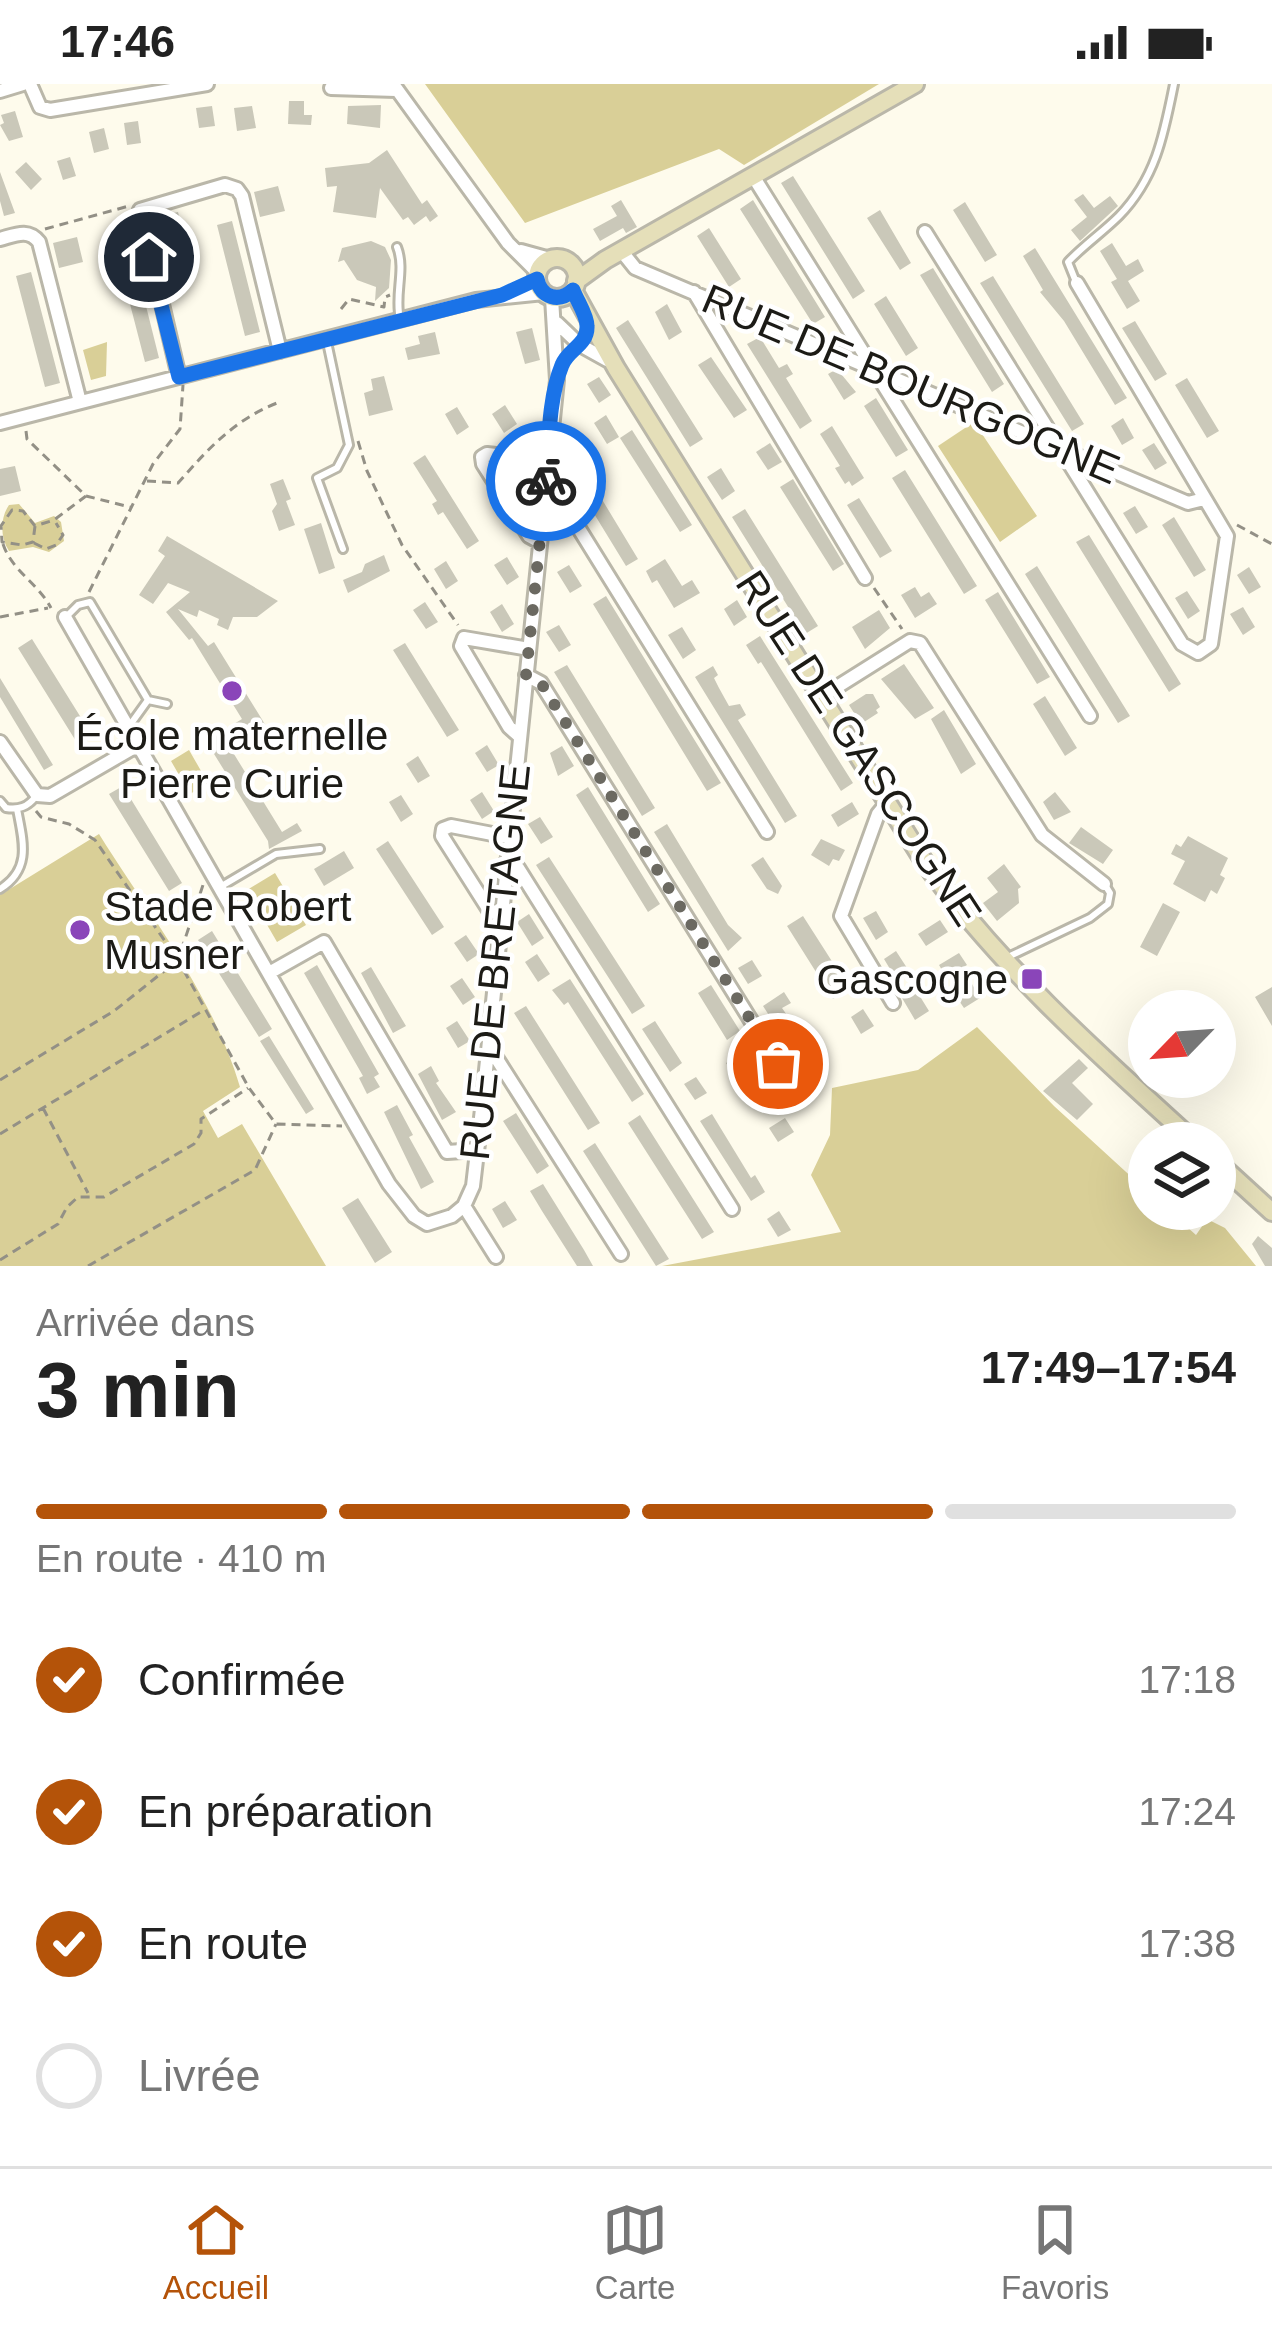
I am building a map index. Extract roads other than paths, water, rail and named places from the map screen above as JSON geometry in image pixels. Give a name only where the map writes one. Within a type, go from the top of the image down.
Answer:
[{"type":"street","points":[[0,91],[27,84],[40,106],[50,110],[207,84]]},
{"type":"street","points":[[331,88],[394,87],[514,249],[564,297],[574,279],[605,260],[915,84]]},
{"type":"street","points":[[753,176],[1090,716]]},
{"type":"street","points":[[179,377],[140,210],[183,196],[225,185],[242,196],[280,350]]},
{"type":"street","points":[[0,239],[23,232],[39,242],[80,402]]},
{"type":"street","points":[[925,232],[1191,652],[1206,649],[1211,644],[1226,536],[1077,283]]},
{"type":"street","name":"RUE DE BOURGOGNE","points":[[623,253],[635,268],[1188,503],[1204,500]]},
{"type":"street","points":[[0,423],[502,295],[544,280],[562,259],[574,279]]},
{"type":"street","name":"RUE DE GASCOGNE","points":[[574,279],[588,320],[616,368],[887,803],[962,914],[1003,960],[1174,1122]]},
{"type":"street","name":"RUE DE BRETAGNE","points":[[496,1257],[464,1206],[477,1150],[557,380],[556,322],[544,280]]},
{"type":"street","points":[[694,292],[865,578]]},
{"type":"street","points":[[557,380],[563,359],[580,345],[588,320]]},
{"type":"street","name":"RUE DE GASCOGNE","points":[[556,322],[580,345],[616,368]]},
{"type":"street","points":[[540,542],[529,536],[482,457],[548,461]]},
{"type":"street","points":[[546,489],[560,498],[767,832]]},
{"type":"street","points":[[65,617],[389,1184],[414,1216],[427,1224],[452,1216],[464,1206]]},
{"type":"street","points":[[518,735],[509,728],[461,646],[464,638],[529,650]]},
{"type":"street","points":[[821,697],[910,640],[920,643],[1042,835],[1104,884]]},
{"type":"street","points":[[526,675],[541,683],[778,1064],[794,1080]]},
{"type":"street","points":[[0,742],[33,800],[63,792],[138,745]]},
{"type":"street","points":[[887,803],[878,814],[841,916],[892,1003]]},
{"type":"street","points":[[502,915],[489,910],[442,836],[451,826],[508,837]]},
{"type":"street","points":[[506,862],[518,868],[732,1209]]},
{"type":"street","points":[[268,973],[324,942],[447,1152],[477,1150]]},
{"type":"street","points":[[487,1054],[496,1056],[621,1254]]},
{"type":"street","points":[[1236,1179],[1272,1212]]},
{"type":"lane","points":[[1077,283],[1069,262],[1121,214],[1148,180],[1161,146],[1174,84]]},
{"type":"lane","points":[[397,247],[402,260],[396,304],[400,319]]},
{"type":"lane","points":[[326,339],[349,445],[337,468],[317,478],[343,549]]},
{"type":"lane","points":[[65,617],[90,602],[148,700],[167,704]]},
{"type":"lane","points":[[128,728],[148,700]]},
{"type":"lane","points":[[0,802],[17,809],[33,800]]},
{"type":"lane","points":[[0,889],[15,880],[23,866],[17,809]]},
{"type":"lane","points":[[220,887],[276,854],[320,849]]},
{"type":"lane","points":[[1003,960],[1090,918],[1108,904],[1110,893],[1104,884]]},
{"type":"place","name":"École maternelle Pierre Curie","points":[[232,691]]},
{"type":"place","name":"Stade Robert Musner","points":[[80,930]]},
{"type":"place","name":"Gascogne","points":[[1032,979]]}]
